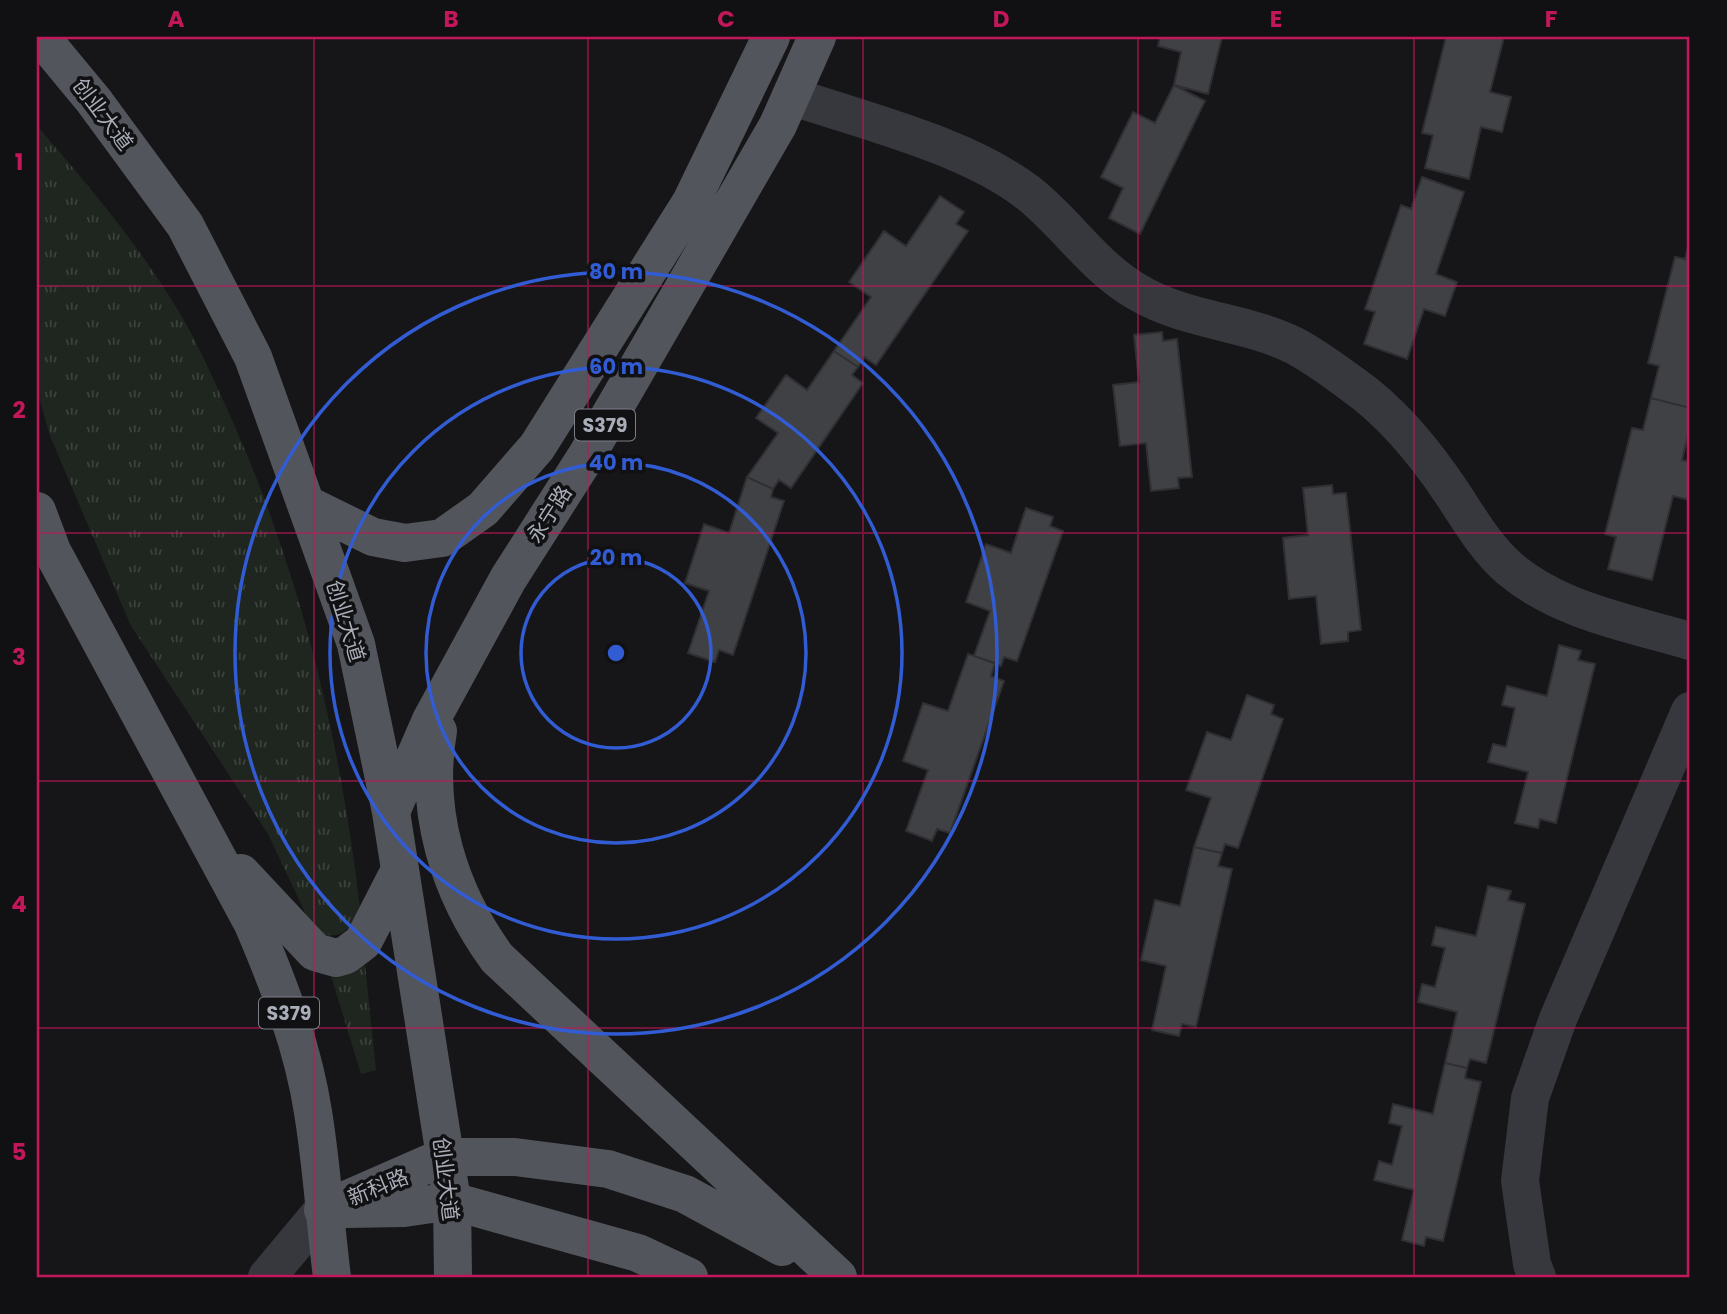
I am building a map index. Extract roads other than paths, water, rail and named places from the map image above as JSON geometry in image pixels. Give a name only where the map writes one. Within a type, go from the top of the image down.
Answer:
[{"type":"main road","name":"创业大道","points":[[41,37],[94,101],[186,225],[253,357],[356,644],[391,812],[452,1201],[453,1277]]},
{"type":"main road","name":"S379","points":[[308,505],[373,537],[405,543],[442,538],[483,509],[537,447],[691,202],[771,37]]},
{"type":"main road","name":"永宁路","points":[[391,812],[431,720],[451,682],[508,579],[587,455],[778,125],[817,37]]},
{"type":"main road","name":"S379","points":[[37,511],[52,551],[253,924],[289,1015],[313,1110],[332,1277]]},
{"type":"main road","points":[[451,682],[439,723],[432,768],[434,798],[439,835],[464,904],[479,933],[497,958],[838,1277]]},
{"type":"main road","name":"S379","points":[[204,833],[315,952],[325,956],[346,955],[363,942],[400,870]]},
{"type":"main road","name":"新科路","points":[[323,1210],[444,1157],[514,1157],[621,1173],[685,1194],[754,1229],[825,1277]]},
{"type":"main road","name":"新科路","points":[[323,1210],[404,1208],[452,1201],[638,1252],[689,1277]]},
{"type":"street","points":[[791,96],[985,166],[1027,192],[1097,263],[1139,293],[1184,314],[1234,325],[1293,345],[1355,385],[1408,436],[1478,535],[1510,569],[1549,596],[1690,641]]},
{"type":"street","points":[[1537,1277],[1532,1264],[1520,1181],[1530,1098],[1558,1019],[1690,711]]},
{"type":"street","points":[[267,1277],[323,1210]]}]
